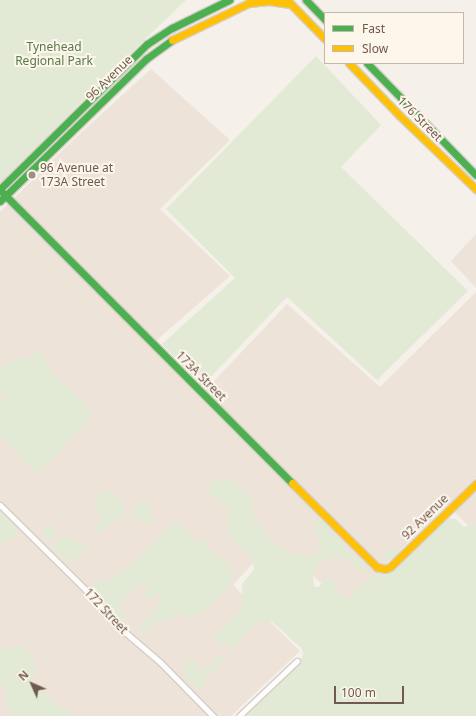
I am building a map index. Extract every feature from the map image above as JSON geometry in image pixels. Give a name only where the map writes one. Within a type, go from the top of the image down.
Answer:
[{"type":"main road","name":"96 Avenue","points":[[1,194],[147,44],[172,28],[229,0]]},
{"type":"main road","points":[[306,0],[324,19]]},
{"type":"main road","name":"96 Avenue","points":[[1,194],[146,58],[178,36],[252,1],[288,2]]},
{"type":"main road","points":[[288,2],[324,38]]},
{"type":"main road","name":"176 Street","points":[[350,64],[476,189]]},
{"type":"main road","name":"176 Street","points":[[368,64],[476,175]]},
{"type":"main road","name":"173A Street","points":[[1,194],[352,544],[378,567],[384,569],[390,567]]},
{"type":"main road","name":"92 Avenue","points":[[390,567],[476,484]]},
{"type":"street","name":"172 Street","points":[[0,505],[85,589],[126,633],[163,666],[213,716]]},
{"type":"street","points":[[239,716],[297,661]]},
{"type":"shaded area","points":[[151,69],[230,140],[160,209],[230,276],[150,346],[200,396],[287,304],[380,387],[476,292],[476,533],[447,505],[387,563],[387,574],[350,611],[291,554],[267,548],[233,585],[300,651],[231,716],[0,716],[0,212],[74,139]]},
{"type":"shaded area","points":[[476,234],[476,288],[451,261]]},
{"type":"green space","name":"Tynehead Regional Park","points":[[0,0],[186,0],[118,65],[0,184]]},
{"type":"green space","points":[[316,56],[381,125],[341,167],[468,291],[382,375],[378,381],[287,297],[202,386],[162,344],[235,278],[166,209]]},
{"type":"green space","points":[[38,352],[42,354],[57,378],[66,385],[89,409],[91,416],[42,470],[36,473],[0,435],[0,404],[8,394],[6,392],[0,395],[0,372],[4,365],[19,359],[27,359]]},
{"type":"green space","points":[[225,479],[234,481],[253,501],[254,519],[269,538],[281,548],[294,554],[311,557],[317,554],[321,548],[315,526],[317,521],[322,522],[331,530],[348,550],[365,565],[367,569],[366,572],[362,572],[345,559],[335,556],[321,562],[313,573],[315,587],[319,587],[324,578],[327,578],[337,586],[337,592],[345,599],[350,598],[354,590],[369,579],[379,574],[391,572],[407,558],[443,520],[448,518],[456,519],[464,527],[476,524],[476,716],[246,716],[257,703],[300,662],[303,655],[302,649],[279,628],[272,622],[263,619],[245,634],[233,648],[214,640],[216,632],[224,628],[239,612],[243,605],[242,584],[254,569],[252,560],[247,553],[235,542],[225,529],[229,510],[209,493],[209,488],[212,483],[217,480]]},
{"type":"green space","points":[[106,491],[115,494],[126,507],[123,513],[107,528],[100,532],[95,528],[103,518],[101,513],[97,511],[96,500],[101,492]]},
{"type":"green space","points":[[141,501],[147,502],[151,508],[153,518],[152,524],[149,525],[135,518],[132,513]]},
{"type":"green space","points":[[0,511],[15,526],[18,534],[0,544]]},
{"type":"green space","points":[[176,522],[196,541],[203,538],[208,548],[227,562],[233,571],[232,579],[227,589],[213,604],[200,614],[186,617],[180,612],[177,613],[171,620],[159,621],[141,634],[139,631],[139,626],[157,607],[162,597],[157,594],[150,599],[145,596],[147,590],[145,584],[137,585],[118,606],[118,610],[126,619],[125,622],[122,622],[95,593],[94,582],[97,579],[101,582],[108,581],[136,561]]},
{"type":"green space","points":[[49,525],[54,527],[56,532],[54,537],[49,539],[44,537],[42,532],[44,527]]},
{"type":"green space","points":[[66,536],[83,544],[87,542],[89,544],[78,557],[70,563],[53,551],[52,546],[62,537]]},
{"type":"green space","points":[[392,549],[398,553],[397,556],[392,560],[387,560],[383,556],[383,552]]},
{"type":"green space","points":[[18,645],[28,651],[36,667],[31,683],[48,696],[49,700],[56,706],[67,709],[76,716],[12,716],[7,708],[8,700],[4,687],[0,682],[0,650],[11,649]]},
{"type":"green space","points":[[220,656],[223,656],[223,659],[219,666],[208,676],[201,689],[198,689],[184,675],[184,668],[188,660],[193,659],[199,671],[206,669]]},
{"type":"traffic: fast","points":[[0,189],[147,44],[172,28],[229,0]]},
{"type":"traffic: fast","points":[[306,0],[324,19]]},
{"type":"traffic: fast","points":[[0,201],[146,59],[172,40]]},
{"type":"traffic: fast","points":[[368,64],[476,175]]},
{"type":"traffic: fast","points":[[0,190],[292,483]]},
{"type":"traffic: slow","points":[[287,0],[324,38]]},
{"type":"traffic: slow","points":[[172,40],[253,1]]},
{"type":"traffic: slow","points":[[249,3],[269,1],[290,4]]},
{"type":"traffic: slow","points":[[350,64],[399,115],[476,189]]},
{"type":"traffic: slow","points":[[292,483],[377,567],[385,569],[390,567],[476,484]]},
{"type":"place","name":"96 Avenue at 173A Street","points":[[32,175]]}]
